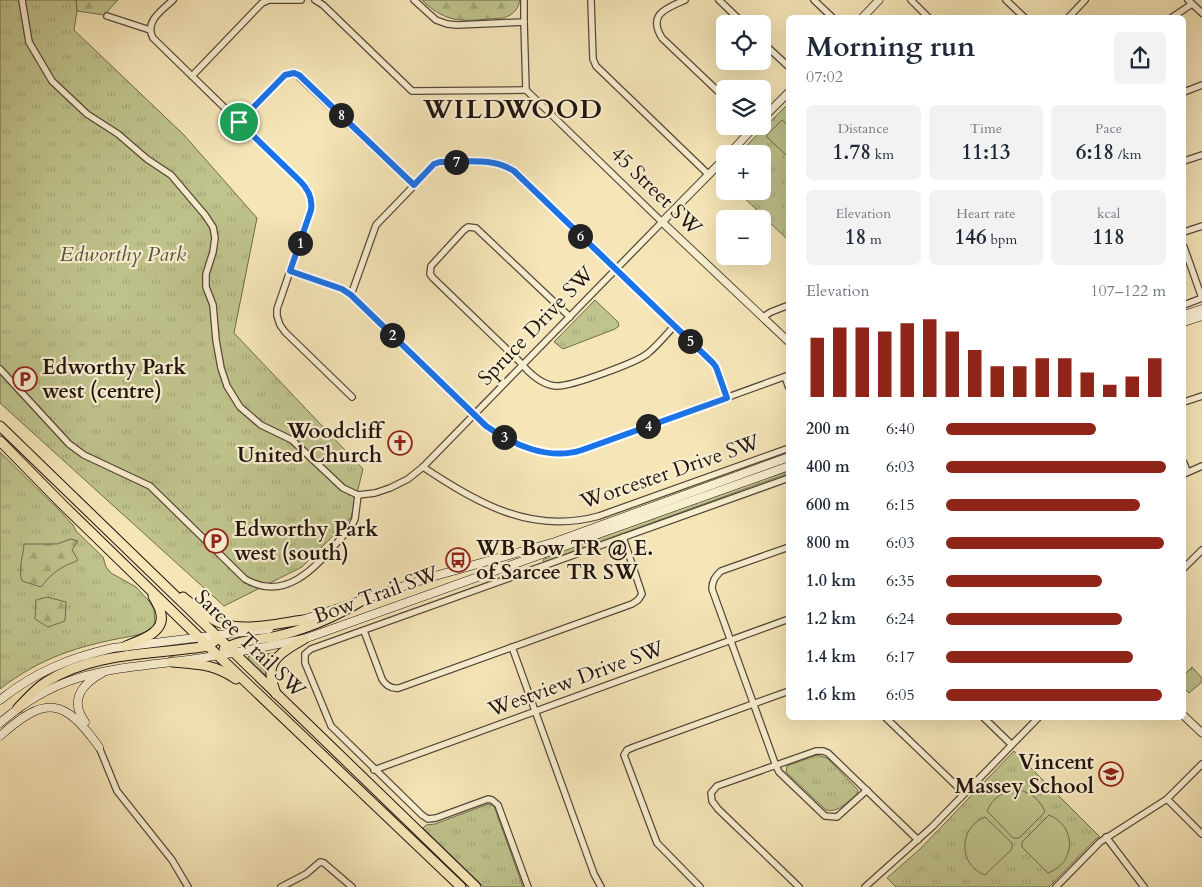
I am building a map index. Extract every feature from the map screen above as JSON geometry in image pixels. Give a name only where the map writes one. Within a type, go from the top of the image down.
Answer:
[{"type":"highway","name":"Sarcee Trail SW","points":[[0,426],[476,887]]},
{"type":"highway","name":"Sarcee Trail SW","points":[[0,440],[56,498],[218,656],[461,887]]},
{"type":"highway","points":[[160,581],[208,616],[220,623],[231,626],[252,627],[304,620]]},
{"type":"highway","points":[[126,646],[152,634],[160,623],[161,612],[149,589]]},
{"type":"highway","points":[[218,656],[230,650],[234,644],[303,628],[339,615],[363,600]]},
{"type":"highway","points":[[18,708],[35,690],[46,682],[80,666],[128,655],[208,646],[216,640],[216,636]]},
{"type":"highway","points":[[276,694],[270,672],[274,663],[285,651],[304,639]]},
{"type":"highway","points":[[172,662],[204,664],[216,667],[256,692]]},
{"type":"main road","points":[[1186,314],[1202,309]]},
{"type":"main road","points":[[1186,321],[1202,316]]},
{"type":"main road","name":"Bow Trail SW","points":[[0,700],[27,680],[56,664],[90,653],[126,646],[274,628],[304,620],[428,578],[480,565],[555,542],[786,458]]},
{"type":"main road","name":"Bow Trail SW","points":[[230,650],[304,639],[786,467]]},
{"type":"main road","points":[[480,565],[484,569],[481,576]]},
{"type":"main road","points":[[0,723],[18,708],[60,684],[80,676],[111,669],[218,656]]},
{"type":"main road","points":[[99,747],[95,735],[80,715],[78,698],[81,690],[90,680],[111,669]]},
{"type":"main road","points":[[0,736],[34,710],[53,708],[73,715],[84,726],[99,747]]},
{"type":"street","points":[[0,369],[68,444],[84,455],[150,486],[245,579],[259,586],[282,586],[306,574],[351,527],[355,519],[358,496],[343,488],[292,440],[253,420],[234,399],[221,368],[216,344],[213,305],[206,287],[206,274],[215,238],[213,228],[206,215],[171,175],[147,159],[118,134],[87,114],[52,81],[29,42],[22,0]]},
{"type":"street","points":[[172,0],[152,22],[151,35],[161,47],[307,188],[312,204],[311,210],[280,297],[277,316],[280,325],[352,398]]},
{"type":"street","points":[[192,76],[262,3],[269,0],[301,0]]},
{"type":"street","points":[[315,0],[323,5],[412,91],[526,90],[524,0]]},
{"type":"street","points":[[414,0],[436,20],[447,24],[524,22]]},
{"type":"street","points":[[591,0],[593,59],[596,66],[708,174]]},
{"type":"street","points":[[685,0],[662,11],[659,16],[659,32],[662,38],[716,89]]},
{"type":"street","points":[[719,0],[735,15]]},
{"type":"street","points":[[814,0],[829,15]]},
{"type":"street","points":[[865,15],[879,0]]},
{"type":"street","points":[[910,0],[926,15]]},
{"type":"street","points":[[1006,0],[1022,15]]},
{"type":"street","points":[[1071,15],[1085,0]]},
{"type":"street","points":[[1175,15],[1190,2],[1202,13]]},
{"type":"street","points":[[107,16],[150,30]]},
{"type":"street","points":[[771,50],[786,64]]},
{"type":"street","points":[[239,122],[285,75],[296,74],[414,185]]},
{"type":"street","points":[[1186,91],[1202,85]]},
{"type":"street","name":"45 Street SW","points":[[526,90],[786,339]]},
{"type":"street","points":[[771,110],[786,95]]},
{"type":"street","points":[[737,145],[747,135]]},
{"type":"street","points":[[1186,160],[1202,155]]},
{"type":"street","points":[[351,295],[376,225],[434,164],[440,162],[499,163],[514,171],[713,363],[727,398]]},
{"type":"street","name":"Spruce Drive SW","points":[[358,496],[390,488],[423,467],[716,166]]},
{"type":"street","points":[[1186,231],[1202,226]]},
{"type":"street","points":[[570,317],[479,230],[472,227],[464,230],[432,263],[430,274],[433,278],[529,374],[554,386],[569,384],[640,358],[654,347],[674,326]]},
{"type":"street","points":[[1186,253],[1202,298],[1186,304]]},
{"type":"street","points":[[290,271],[342,289],[351,295],[486,426],[508,439],[540,452],[565,454],[582,450],[786,376]]},
{"type":"street","points":[[763,317],[786,305]]},
{"type":"street","points":[[1186,401],[1202,396]]},
{"type":"street","name":"Worcester Drive SW","points":[[423,467],[470,497],[510,514],[528,520],[571,522],[599,516],[786,449]]},
{"type":"street","points":[[1186,473],[1202,466]]},
{"type":"street","points":[[528,887],[496,802],[488,799],[436,818],[428,819],[422,815],[331,726],[305,662],[305,654],[311,649],[786,479]]},
{"type":"street","points":[[364,631],[385,684],[393,688],[399,688],[632,604],[642,594],[642,589],[623,536]]},
{"type":"street","points":[[786,548],[721,571],[712,582],[712,589],[779,772],[825,816],[837,817],[867,790]]},
{"type":"street","points":[[1186,566],[1202,550]]},
{"type":"street","name":"Westview Drive SW","points":[[374,770],[786,620]]},
{"type":"street","points":[[512,647],[594,874],[601,887]]},
{"type":"street","points":[[700,887],[656,843],[624,755],[627,750],[634,746],[786,692]]},
{"type":"street","points":[[1186,718],[1202,733]]},
{"type":"street","points":[[888,720],[964,793]]},
{"type":"street","points":[[986,720],[1011,744]]},
{"type":"street","points":[[866,887],[918,840],[1036,720]]},
{"type":"street","points":[[99,747],[117,792],[172,860],[188,887]]},
{"type":"street","points":[[799,887],[718,809],[712,800],[711,793],[717,786],[823,750],[918,840]]},
{"type":"street","points":[[1056,887],[1106,837],[1167,799],[1202,764]]},
{"type":"street","points":[[1167,799],[1202,834]]},
{"type":"street","points":[[1106,837],[1144,887]]},
{"type":"street","points":[[281,887],[306,874],[320,862],[324,863],[352,887]]},
{"type":"green space","name":"Edworthy Park","points":[[0,0],[76,0],[77,11],[74,30],[184,135],[257,218],[234,333],[363,469],[351,518],[302,567],[224,606],[0,403]]},
{"type":"green space","points":[[76,0],[118,0],[104,15],[77,11]]},
{"type":"green space","points":[[422,0],[520,0],[518,7],[507,17],[459,20],[441,14]]},
{"type":"green space","points":[[786,106],[786,238],[771,224],[771,210],[757,210],[746,200],[771,200],[771,145],[747,145],[757,135],[771,135],[771,121]]},
{"type":"green space","points":[[782,120],[786,123],[786,155],[766,136],[771,135],[771,131]]},
{"type":"green space","points":[[595,300],[618,322],[619,326],[563,349],[554,342]]},
{"type":"green space","points":[[0,452],[59,510],[76,531],[103,557],[106,567],[111,573],[136,587],[149,601],[154,609],[155,624],[149,632],[76,649],[45,661],[0,689]]},
{"type":"green space","points":[[786,472],[786,474],[544,562],[543,560],[551,554],[740,486]]},
{"type":"green space","points":[[71,539],[78,541],[72,550],[78,560],[57,571],[41,587],[22,581],[21,567],[24,544],[57,544]]},
{"type":"green space","points":[[47,597],[66,602],[65,621],[48,627],[35,619],[36,600]]},
{"type":"green space","points":[[274,653],[275,655],[270,661],[267,674],[265,675],[247,660],[249,656]]},
{"type":"green space","points":[[1192,667],[1202,678],[1202,682],[1189,693],[1186,690],[1186,673]]},
{"type":"green space","points":[[1014,751],[1100,837],[1049,887],[896,887],[887,878],[921,848]]},
{"type":"green space","points":[[817,755],[827,758],[858,790],[857,794],[835,810],[826,810],[786,772],[787,766]]},
{"type":"green space","points":[[1019,790],[1035,798],[1045,812],[1019,838],[1013,838],[987,811],[992,802],[1000,795],[1009,791]]},
{"type":"green space","points":[[488,804],[494,806],[523,887],[484,887],[423,828],[426,825],[435,824]]},
{"type":"green space","points":[[1049,815],[1065,827],[1070,844],[1064,861],[1048,873],[1022,847],[1022,842]]},
{"type":"green space","points":[[985,817],[1012,843],[1012,849],[985,875],[976,870],[970,863],[966,855],[965,846],[970,829],[976,822]]},
{"type":"place","name":"Edworthy Park west (centre)","points":[[25,379]]},
{"type":"place","name":"Woodcliff United Church","points":[[400,443]]},
{"type":"place","name":"Edworthy Park west (south)","points":[[216,541]]},
{"type":"place","name":"WB Bow TR @ E. of Sarcee TR SW","points":[[458,560]]},
{"type":"place","name":"Vincent Massey School","points":[[1111,774]]},
{"type":"district","name":"WILDWOOD","points":[[513,109]]},
{"type":"route","points":[[294,73],[299,75],[414,185],[434,164],[440,162],[494,162],[506,166],[514,171],[713,363],[727,398],[570,453],[552,454],[540,452],[493,431],[480,422],[351,295],[342,289],[290,271],[311,210],[310,196],[307,188],[239,122],[285,75],[294,73]]}]
